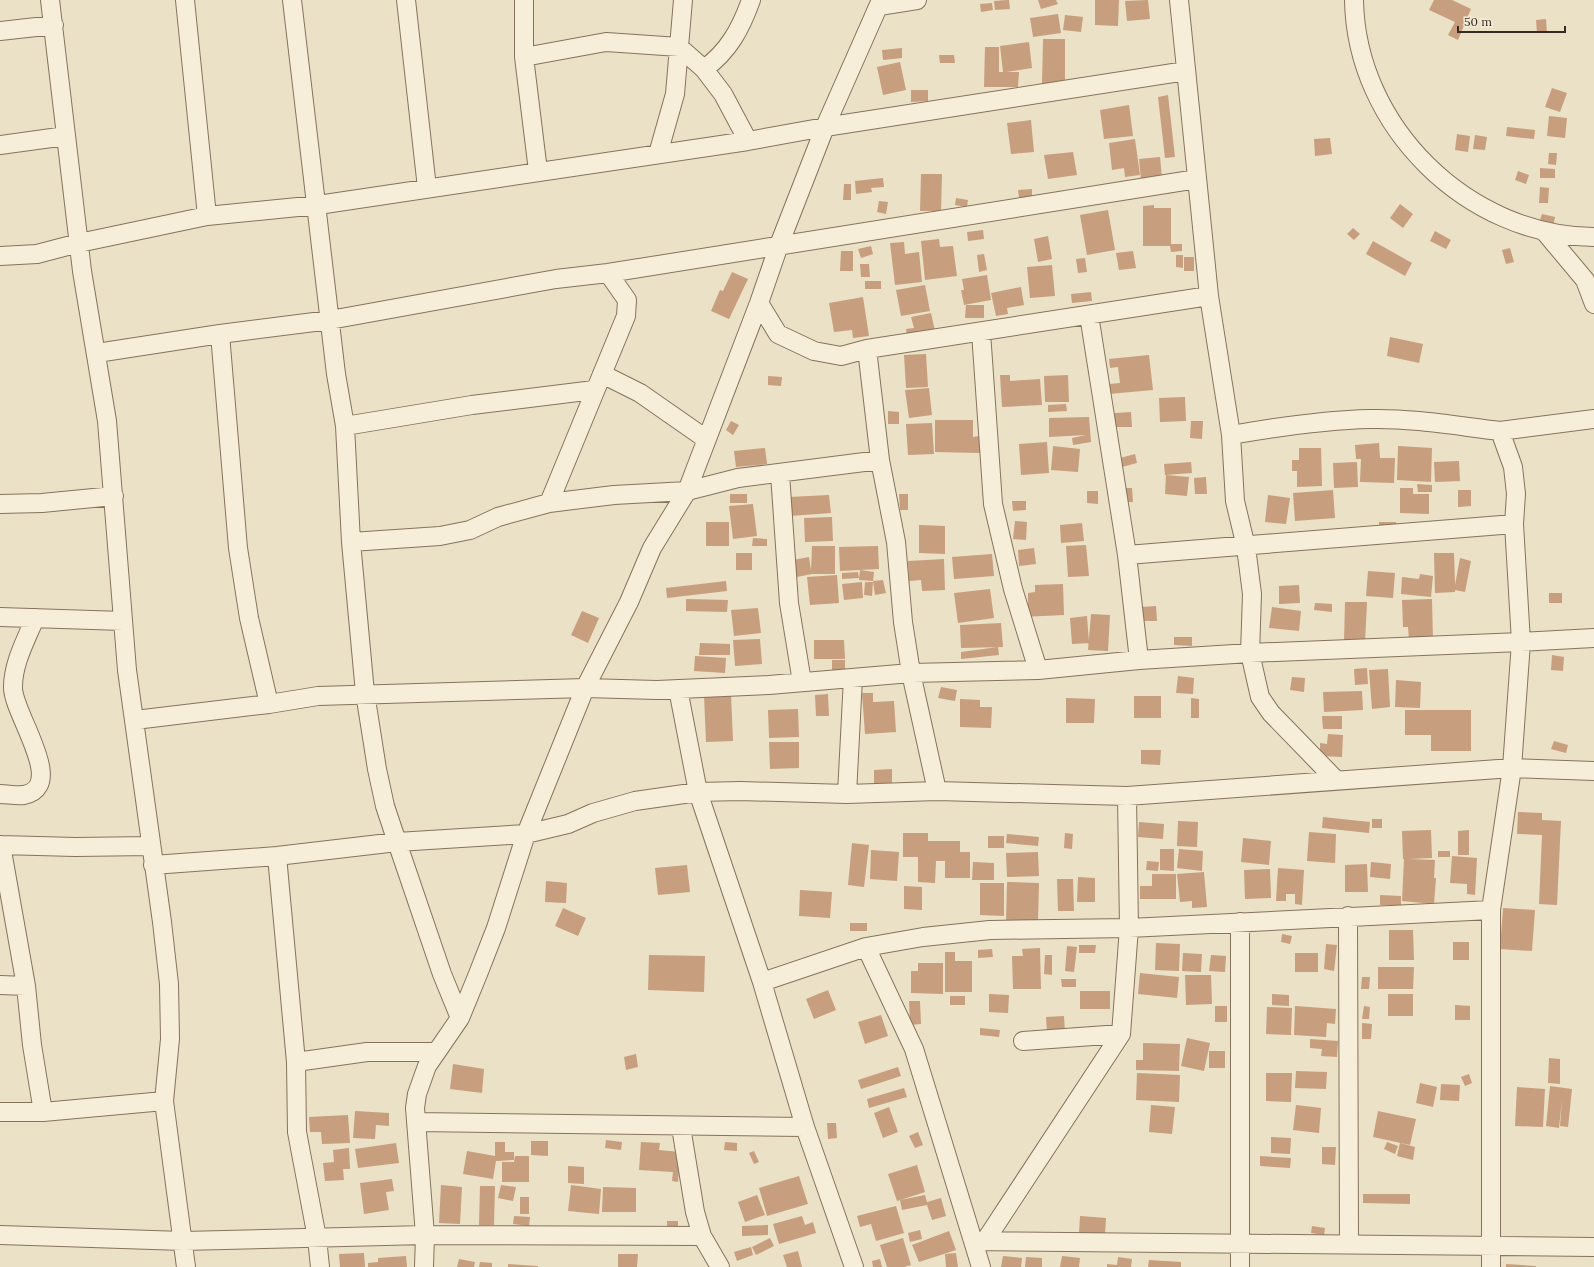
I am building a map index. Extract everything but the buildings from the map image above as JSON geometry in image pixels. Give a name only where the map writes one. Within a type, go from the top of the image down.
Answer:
[{"type":"street","points":[[50,0],[82,271],[97,353],[107,421],[127,670],[152,846],[153,865],[162,922],[169,984],[170,1039],[164,1101],[186,1267]]},
{"type":"street","points":[[185,0],[207,216]]},
{"type":"street","points":[[292,0],[318,205],[330,320],[345,426],[351,542],[365,693],[377,769],[385,806],[442,974],[460,1018]]},
{"type":"street","points":[[406,0],[426,188]]},
{"type":"street","points":[[524,0],[524,57],[538,171]]},
{"type":"street","points":[[658,154],[675,94],[683,0]]},
{"type":"street","points":[[704,69],[719,58],[729,45],[747,13],[751,0]]},
{"type":"street","points":[[424,1267],[425,1236],[416,1122],[417,1094],[427,1066],[460,1018],[496,928],[526,834],[585,688],[629,602],[652,548],[687,491],[825,127],[880,3],[917,0]]},
{"type":"street","points":[[1179,0],[1209,296],[1231,435],[1236,501],[1246,547],[1252,594],[1250,653],[1260,698],[1271,713],[1336,780]]},
{"type":"street","points":[[1354,0],[1357,32],[1370,79],[1391,122],[1405,141],[1438,176],[1477,204],[1499,215],[1544,231],[1594,237]]},
{"type":"street","points":[[0,31],[54,25]]},
{"type":"street","points":[[524,57],[606,42],[679,47],[704,69],[723,94],[748,141]]},
{"type":"street","points":[[0,256],[37,254],[79,242],[207,216],[318,205],[538,171],[748,141],[825,127],[1186,71]]},
{"type":"street","points":[[0,146],[66,136]]},
{"type":"street","points":[[97,353],[220,334],[330,320],[541,281],[608,273],[1197,179]]},
{"type":"street","points":[[1544,231],[1585,280],[1594,304]]},
{"type":"street","points":[[549,503],[620,332],[628,303],[625,296],[608,273]]},
{"type":"street","points":[[758,303],[778,334],[814,351],[841,356],[867,349],[1209,296]]},
{"type":"street","points":[[1089,315],[1127,555],[1139,660]]},
{"type":"street","points":[[981,332],[993,504],[1013,589],[1038,670]]},
{"type":"street","points":[[220,334],[238,548],[250,618],[269,704]]},
{"type":"street","points":[[867,349],[880,460],[896,542],[903,622],[911,673],[937,791]]},
{"type":"street","points":[[345,426],[598,382],[640,393],[706,439]]},
{"type":"street","points":[[1231,435],[1283,426],[1369,419],[1395,419],[1500,431],[1594,419]]},
{"type":"street","points":[[1491,1267],[1491,910],[1512,768],[1521,642],[1514,524],[1516,494],[1513,467],[1500,431]]},
{"type":"street","points":[[351,542],[440,536],[470,530],[498,517],[549,503],[614,495],[687,491],[738,478],[780,474],[880,460]]},
{"type":"street","points":[[780,474],[789,603],[802,682]]},
{"type":"street","points":[[0,504],[114,496]]},
{"type":"street","points":[[1127,555],[1246,547],[1514,524]]},
{"type":"street","points":[[0,617],[122,621]]},
{"type":"street","points":[[0,794],[25,795],[37,788],[43,779],[39,756],[15,702],[13,688],[16,666],[36,618]]},
{"type":"street","points":[[135,720],[269,704],[318,696],[365,693],[585,688],[678,689],[802,682],[911,673],[1038,670],[1139,660],[1250,653],[1594,638]]},
{"type":"street","points":[[847,794],[853,678]]},
{"type":"street","points":[[678,689],[698,792],[762,982],[805,1127],[854,1267]]},
{"type":"street","points":[[153,865],[277,856],[397,842],[526,834],[568,824],[593,814],[635,801],[698,792],[741,791],[847,794],[937,791],[1127,796],[1512,768],[1594,771]]},
{"type":"street","points":[[979,1241],[1121,1034],[1129,928],[1127,796]]},
{"type":"street","points":[[43,1112],[32,1045],[26,986],[1,845],[76,847],[152,846]]},
{"type":"street","points":[[277,856],[296,1062],[297,1132],[317,1238],[320,1267]]},
{"type":"street","points":[[762,982],[866,947],[923,937],[990,930],[1129,928],[1491,910]]},
{"type":"street","points":[[1348,916],[1349,1244]]},
{"type":"street","points":[[1240,922],[1240,1267]]},
{"type":"street","points":[[866,947],[914,1049],[979,1241],[980,1267]]},
{"type":"street","points":[[0,986],[26,986]]},
{"type":"street","points":[[1023,1041],[1121,1034]]},
{"type":"street","points":[[296,1062],[367,1052],[436,1052]]},
{"type":"street","points":[[0,1112],[43,1112],[164,1101]]},
{"type":"street","points":[[416,1122],[681,1127],[805,1127]]},
{"type":"street","points":[[681,1127],[695,1212],[702,1236],[720,1267]]},
{"type":"street","points":[[0,1235],[183,1241],[425,1236],[702,1236]]},
{"type":"street","points":[[979,1241],[1594,1246]]}]
